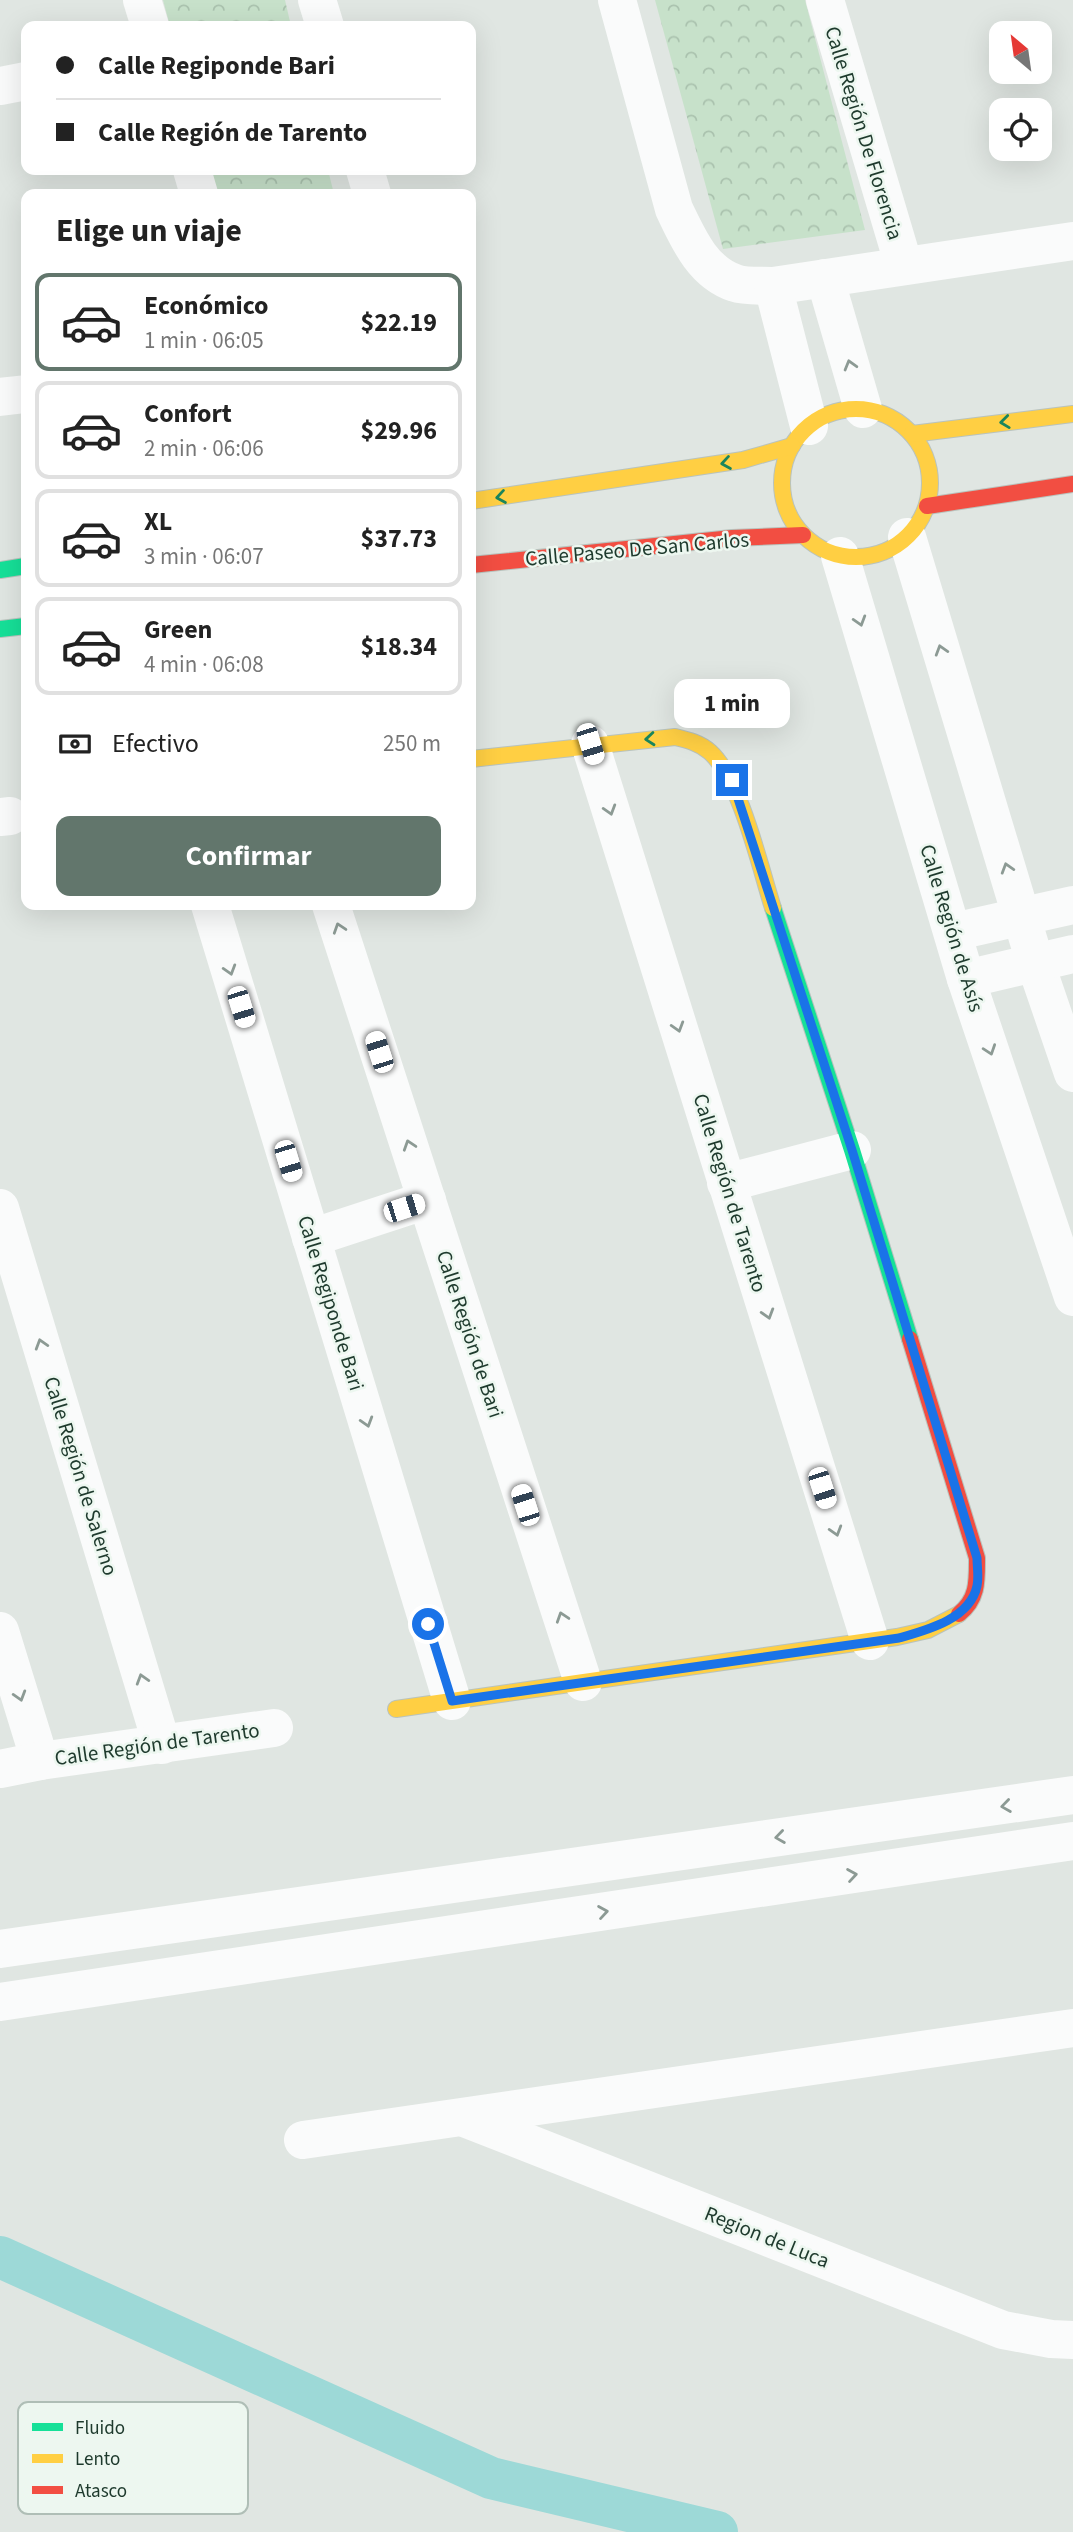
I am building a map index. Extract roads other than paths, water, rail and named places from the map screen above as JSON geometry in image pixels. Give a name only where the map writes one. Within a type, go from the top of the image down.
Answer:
[{"type":"street","points":[[142,0],[148,21]]},
{"type":"street","points":[[317,0],[323,21]]},
{"type":"street","name":"Calle Región De Florencia","points":[[617,0],[674,209],[689,242],[711,271],[736,284],[773,286],[1073,240]]},
{"type":"street","name":"Calle Región De Florencia","points":[[825,0],[904,266]]},
{"type":"street","points":[[0,86],[21,83]]},
{"type":"street","points":[[825,278],[863,409]]},
{"type":"street","points":[[476,500],[743,460],[800,436],[834,413],[863,409],[890,416],[912,434],[926,456],[931,481],[917,522],[887,551],[864,556],[840,556],[820,548],[803,535],[790,515],[783,492],[784,468],[800,436],[773,286]]},
{"type":"street","points":[[0,397],[21,395]]},
{"type":"street","points":[[912,434],[1073,414]]},
{"type":"street","points":[[917,522],[1073,484]]},
{"type":"street","points":[[917,522],[1021,916],[1073,1073]]},
{"type":"street","name":"Calle Paseo De San Carlos","points":[[476,564],[732,538],[803,535]]},
{"type":"street","name":"Calle Región de Asís","points":[[840,556],[966,979],[1073,1297]]},
{"type":"street","points":[[0,570],[21,567]]},
{"type":"street","points":[[0,629],[21,627]]},
{"type":"street","points":[[396,1709],[899,1638],[952,1618],[972,1600],[978,1584],[977,1558],[852,1150],[732,780],[708,748],[692,740],[675,737],[590,744],[476,758]]},
{"type":"street","name":"Calle Región de Tarento","points":[[590,744],[870,1641]]},
{"type":"street","name":"Calle Región de Asís","points":[[953,932],[1073,905]]},
{"type":"street","name":"Calle Regiponde Bari","points":[[212,910],[452,1701]]},
{"type":"street","name":"Calle Región de Bari","points":[[333,910],[583,1682]]},
{"type":"street","name":"Calle Región de Asís","points":[[966,979],[1073,954]]},
{"type":"street","points":[[726,1183],[852,1150]]},
{"type":"street","points":[[311,1238],[427,1200]]},
{"type":"street","name":"Calle Región de Salerno","points":[[0,1208],[12,1289],[162,1745]]},
{"type":"street","points":[[0,1631],[40,1761]]},
{"type":"street","name":"Calle Región de Tarento","points":[[0,1769],[274,1728]]},
{"type":"street","points":[[0,1949],[527,1872],[1060,1799],[1073,1795]]},
{"type":"street","points":[[0,2002],[1073,1841]]},
{"type":"street","points":[[527,1872],[536,1923]]},
{"type":"street","name":"Region de Luca","points":[[303,2140],[1073,2028]]},
{"type":"street","name":"Region de Luca","points":[[465,2118],[1003,2330],[1051,2339],[1073,2340]]},
{"type":"waterway","points":[[0,2257],[491,2478],[717,2532]]}]
